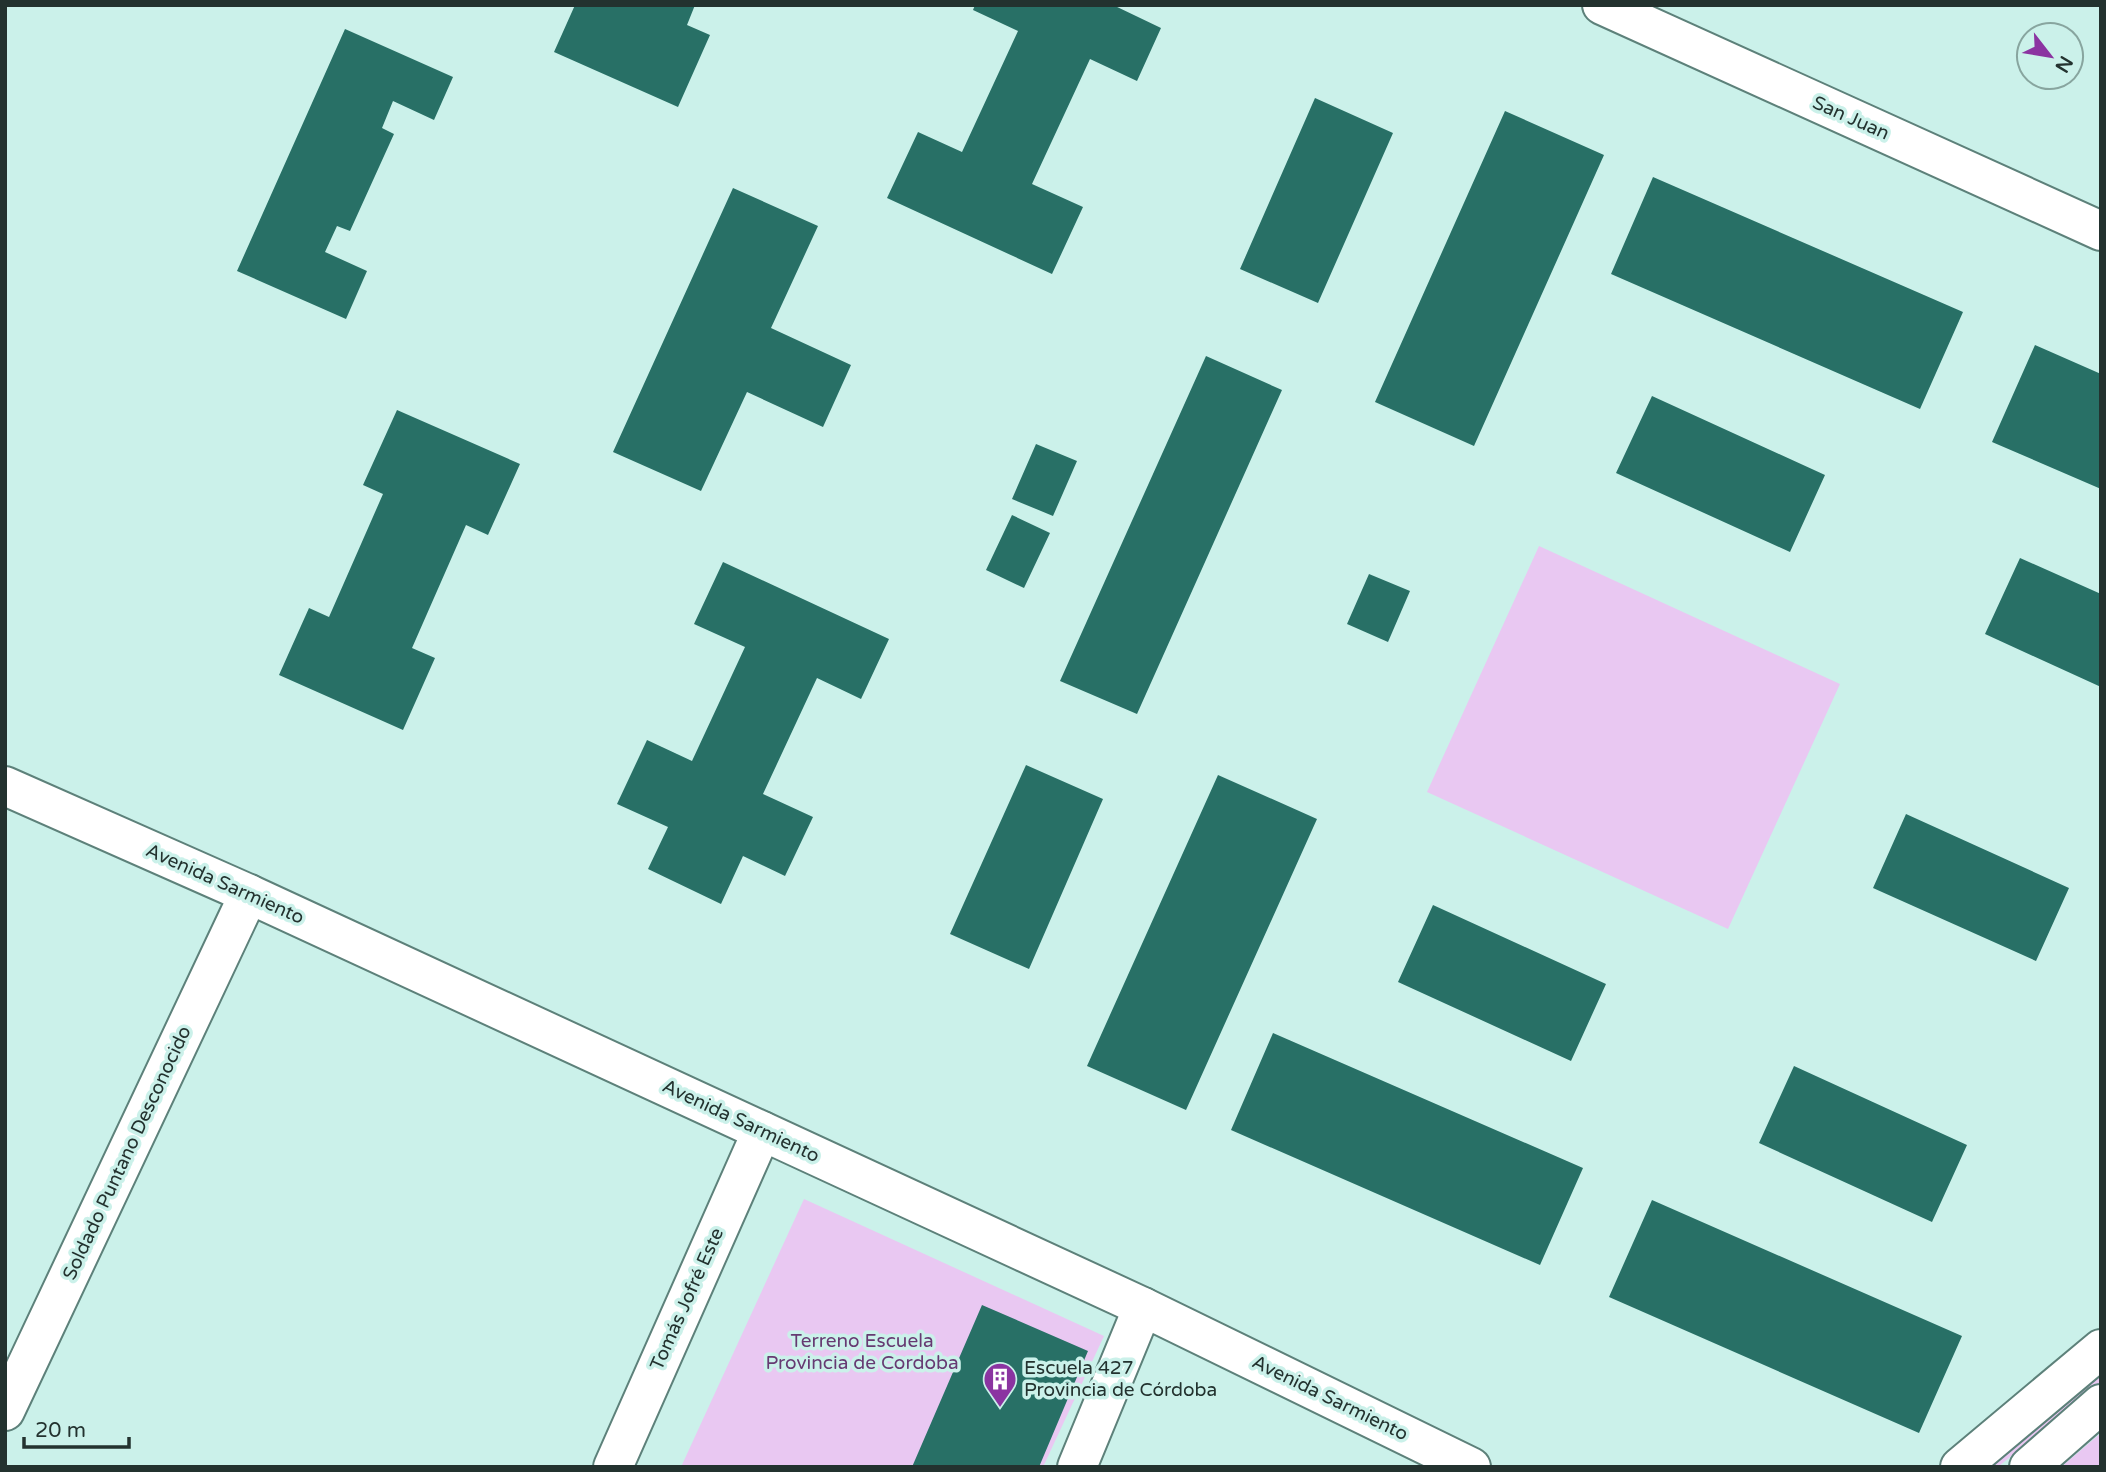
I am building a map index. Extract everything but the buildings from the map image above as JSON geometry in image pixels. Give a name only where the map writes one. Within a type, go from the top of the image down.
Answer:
[{"type":"main road","name":"San Juan","points":[[1602,5],[2101,231]]},
{"type":"main road","name":"Avenida Sarmiento","points":[[5,786],[249,894],[762,1130],[1143,1307],[1471,1467]]},
{"type":"main road","name":"Soldado Puntano Desconocido","points":[[5,1411],[249,894]]},
{"type":"main road","name":"Tomás Jofré Este","points":[[613,1467],[762,1130]]},
{"type":"main road","points":[[1077,1467],[1143,1307]]},
{"type":"main road","points":[[1960,1467],[2101,1349]]},
{"type":"main road","points":[[2029,1467],[2101,1404]]},
{"type":"green space","points":[[1539,546],[1840,684],[1728,929],[1427,792]]},
{"type":"green space","name":"Terreno Escuela Provincia de Cordoba","points":[[804,1199],[1104,1336],[1043,1467],[681,1467]]},
{"type":"green space","points":[[2101,1370],[2101,1381],[1998,1467],[1983,1467]]},
{"type":"green space","points":[[2101,1433],[2101,1467],[2061,1467]]},
{"type":"place","name":"Escuela 427 Provincia de Córdoba","points":[[1000,1409]]}]
